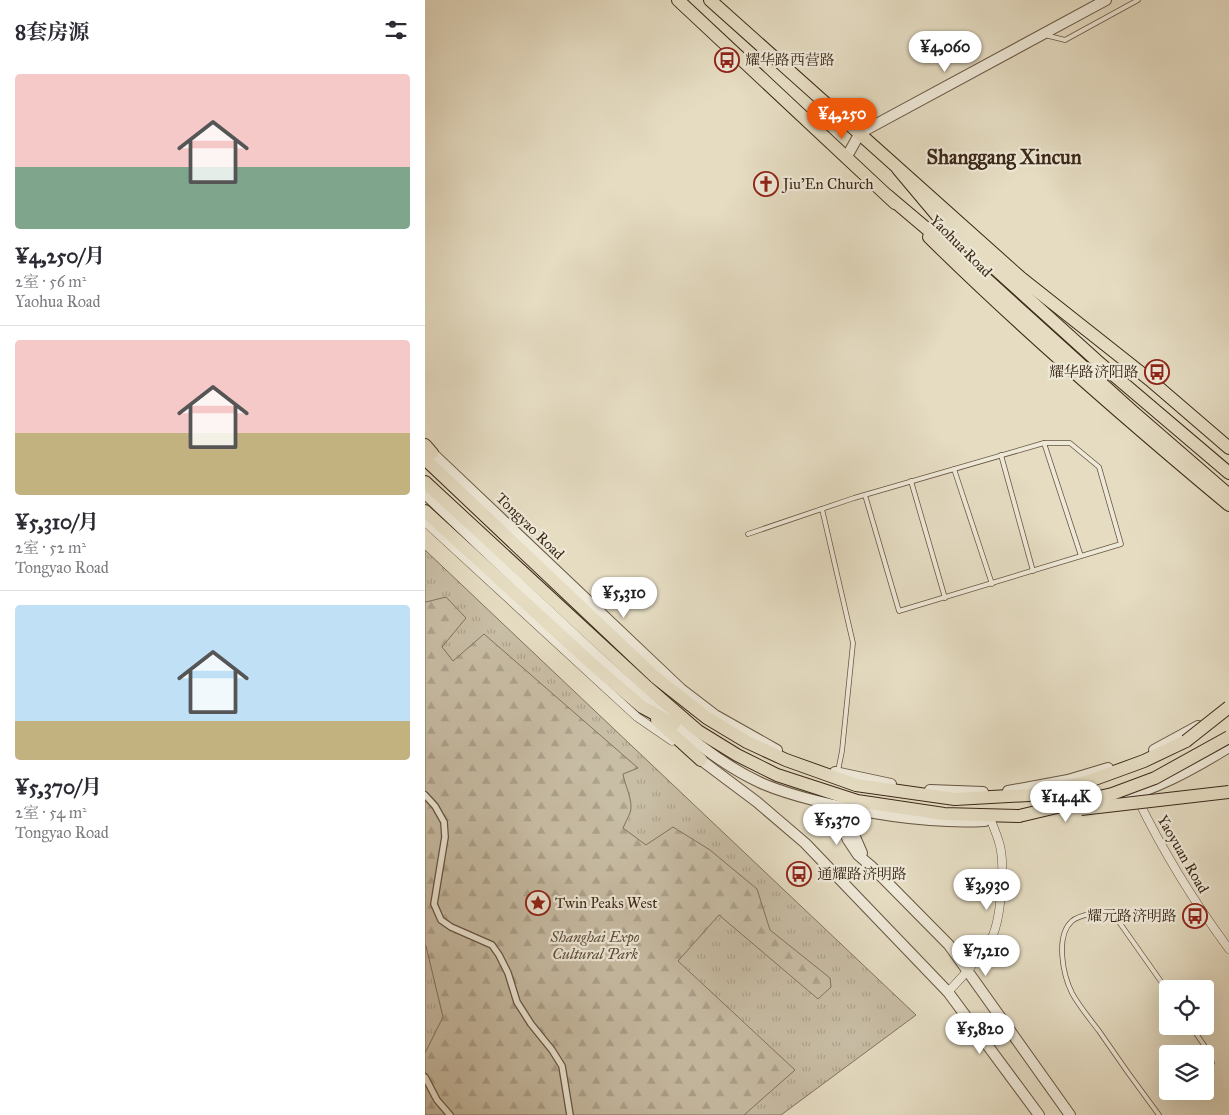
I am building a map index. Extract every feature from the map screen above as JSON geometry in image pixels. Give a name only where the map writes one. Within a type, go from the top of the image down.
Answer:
[{"type":"main road","name":"Yaohua Road","points":[[678,0],[888,196],[978,286],[1157,445],[1229,505]]},
{"type":"main road","name":"Yaohua Road","points":[[710,0],[1021,278],[1150,380],[1229,448]]},
{"type":"main road","points":[[898,169],[940,219],[1096,360],[1229,474]]},
{"type":"main road","points":[[888,196],[983,277],[1229,495]]},
{"type":"main road","points":[[427,451],[655,677],[707,718],[747,742],[786,760],[857,785],[955,799],[1029,795],[1092,780],[1144,761],[1186,741],[1229,716]]},
{"type":"main road","points":[[425,482],[645,685],[698,731],[737,755],[777,775],[857,801],[944,814],[1019,816],[1229,792]]},
{"type":"main road","points":[[425,511],[591,663],[701,760]]},
{"type":"main road","points":[[642,707],[674,724]]},
{"type":"main road","points":[[1186,741],[1229,708]]},
{"type":"main road","points":[[1019,816],[1112,794],[1155,778],[1229,737]]},
{"type":"street","points":[[846,158],[860,134],[1106,0]]},
{"type":"street","name":"Tongyao Road","points":[[427,451],[681,689],[715,715],[753,737],[793,758],[837,773],[934,791],[1014,790],[1068,780],[1122,764],[1153,751],[1229,708]]},
{"type":"street","points":[[425,494],[598,657],[712,756],[759,783],[786,793],[861,810],[947,821],[991,820],[1043,815],[1135,795],[1158,787],[1229,748]]},
{"type":"street","points":[[425,522],[637,716],[701,760],[757,802],[805,843],[948,992],[1039,1115]]},
{"type":"street","points":[[425,795],[435,806],[444,822],[445,837],[434,904],[441,920],[451,927],[492,945],[499,955],[509,973],[517,1002],[562,1066],[570,1115]]},
{"type":"street","name":"Yaoyuan Road","points":[[1135,795],[1177,874],[1229,949]]},
{"type":"street","points":[[833,805],[848,840],[858,856],[871,866],[949,944],[1070,1115]]},
{"type":"street","points":[[861,810],[856,816],[855,837],[860,850],[871,866]]},
{"type":"street","points":[[948,992],[967,972],[991,940],[1001,894],[1001,848],[991,820]]},
{"type":"street","points":[[425,1077],[437,1100],[450,1115]]},
{"type":"lane","points":[[1043,34],[1065,40],[1138,0]]},
{"type":"lane","points":[[748,534],[865,495],[1001,455],[1044,443],[1070,442],[1099,467],[1121,544],[945,598],[899,610],[865,495]]},
{"type":"lane","points":[[1044,443],[1081,556]]},
{"type":"lane","points":[[1001,455],[1033,571]]},
{"type":"lane","points":[[954,469],[992,584]]},
{"type":"lane","points":[[911,482],[945,598]]},
{"type":"lane","points":[[822,509],[853,643],[842,751],[837,773]]},
{"type":"lane","points":[[1159,1115],[1073,994],[1063,967],[1063,939],[1067,926],[1076,918],[1107,911],[1112,912],[1160,980]]},
{"type":"green space","name":"Shanghai Expo Cultural Park","points":[[425,550],[916,1015],[781,1115],[425,1115]]},
{"type":"green space","name":"Shanghai Expo Cultural Park","points":[[446,597],[466,618],[442,647],[453,661],[484,634],[638,768],[623,774],[631,809],[623,828],[646,845],[673,827],[710,850],[757,889],[770,930],[830,978],[831,987],[818,999],[719,915],[678,961],[795,1070],[744,1115],[425,1115],[425,1053],[443,1017],[425,945],[425,601]]},
{"type":"place","name":"耀华路西营路","points":[[727,60]]},
{"type":"place","name":"Jiu'En Church","points":[[766,184]]},
{"type":"place","name":"耀华路济阳路","points":[[1157,372]]},
{"type":"place","name":"通耀路济明路","points":[[799,874]]},
{"type":"place","name":"Twin Peaks West","points":[[538,903]]},
{"type":"place","name":"耀元路济明路","points":[[1195,916]]},
{"type":"district","name":"Shanggang Xincun","points":[[1004,157]]}]
